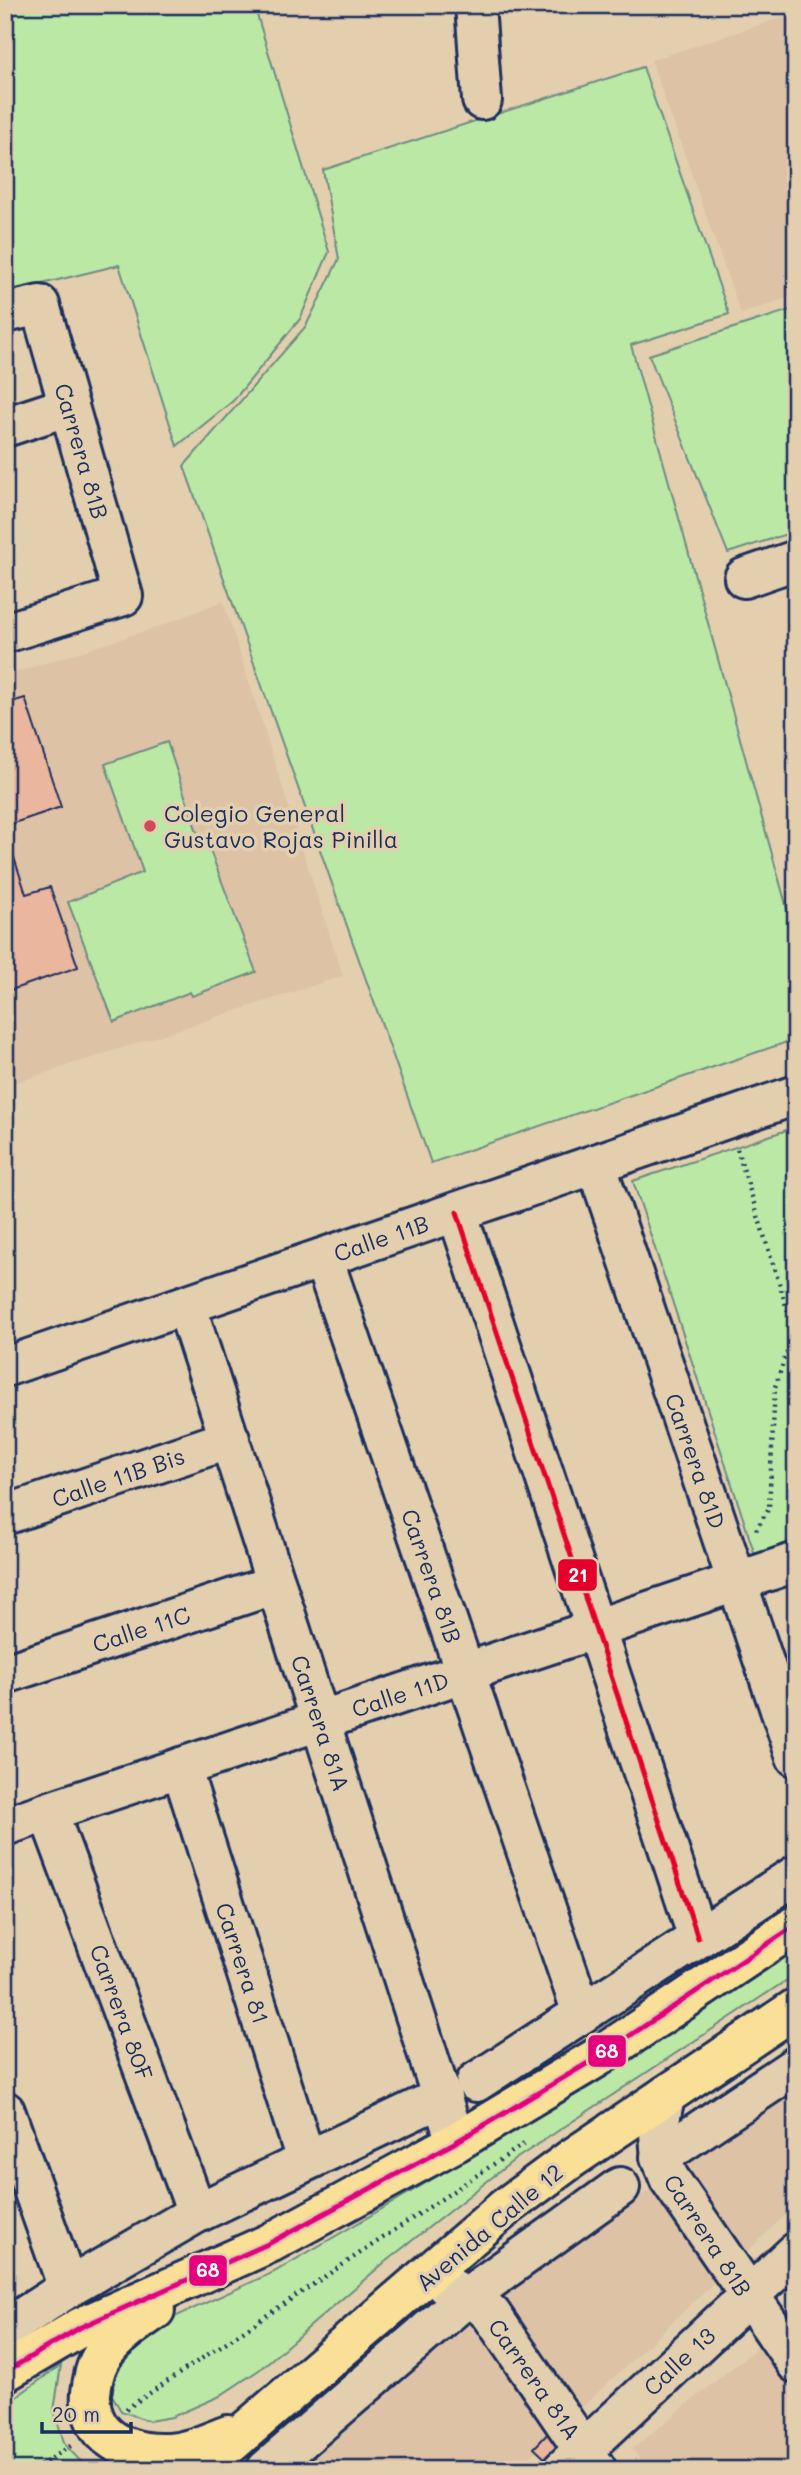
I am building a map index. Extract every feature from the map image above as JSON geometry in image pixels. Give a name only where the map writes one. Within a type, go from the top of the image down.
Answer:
[{"type":"main road","points":[[5,2372],[81,2327],[218,2267],[324,2216],[456,2142],[557,2083],[796,1925]]},
{"type":"main road","name":"Avenida Calle 12","points":[[200,2470],[533,2186],[796,2008]]},
{"type":"main road","points":[[218,2267],[124,2332],[104,2352],[95,2370],[91,2393],[93,2414],[98,2427],[119,2445],[142,2452],[180,2452],[252,2426]]},
{"type":"street","points":[[475,5],[482,100]]},
{"type":"street","name":"Carrera 81B","points":[[5,633],[123,596],[69,406],[23,309]]},
{"type":"street","points":[[5,428],[69,406]]},
{"type":"street","points":[[744,578],[795,563]]},
{"type":"street","name":"Calle 11B","points":[[5,1367],[796,1095]]},
{"type":"street","name":"Carrera 81D","points":[[596,1164],[796,1758]]},
{"type":"street","points":[[457,1212],[698,1938]]},
{"type":"street","name":"Carrera 81B","points":[[323,1258],[582,2013]]},
{"type":"street","name":"Carrera 81A","points":[[186,1305],[456,2142]]},
{"type":"street","name":"Calle 11B Bis","points":[[5,1515],[230,1439]]},
{"type":"street","name":"Calle 11D","points":[[5,1826],[796,1562]]},
{"type":"street","name":"Calle 11C","points":[[5,1674],[276,1584]]},
{"type":"street","name":"Carrera 81","points":[[181,1767],[306,2160]]},
{"type":"street","name":"Carrera 80F","points":[[48,1812],[197,2213]]},
{"type":"street","points":[[476,2082],[796,1875]]},
{"type":"street","points":[[660,2157],[796,2066]]},
{"type":"street","name":"Carrera 81B","points":[[666,2095],[659,2119],[660,2157],[669,2178],[748,2297],[796,2362]]},
{"type":"street","points":[[5,2329],[68,2288],[197,2213],[442,2097]]},
{"type":"street","points":[[5,2111],[68,2288]]},
{"type":"street","points":[[266,2470],[468,2296],[620,2187]]},
{"type":"street","name":"Calle 13","points":[[581,2463],[796,2252]]},
{"type":"street","name":"Carrera 81A","points":[[428,2277],[468,2296],[491,2314],[581,2463]]},
{"type":"path","points":[[733,1139],[795,1329],[775,1387],[769,1508],[760,1526],[751,1534]]},
{"type":"path","points":[[139,2401],[530,2141]]},
{"type":"path","points":[[34,2470],[66,2448]]},
{"type":"shaded area","points":[[796,13],[796,295],[741,314],[651,60]]},
{"type":"shaded area","name":"Colegio General Gustavo Rojas Pinilla","points":[[223,601],[343,976],[5,1086],[5,676],[158,627]]},
{"type":"shaded area","points":[[796,2087],[796,2205],[516,2470],[301,2470],[512,2287]]},
{"type":"shaded area","points":[[796,2316],[796,2470],[649,2470],[632,2449]]},
{"type":"green space","points":[[5,5],[254,5],[329,252],[300,319],[233,401],[177,446],[119,265],[5,293]]},
{"type":"green space","points":[[643,67],[729,314],[631,345],[796,941],[796,1039],[431,1163],[184,466],[306,326],[339,259],[323,170]]},
{"type":"green space","points":[[796,308],[796,531],[728,553],[649,355]]},
{"type":"green space","points":[[167,742],[202,847],[208,845],[256,972],[192,996],[190,992],[114,1022],[68,902],[143,872],[105,764]]},
{"type":"green space","points":[[796,1127],[796,1545],[756,1558],[633,1181]]},
{"type":"green space","points":[[796,1949],[796,1974],[514,2160],[385,2262],[259,2370],[218,2397],[172,2417],[149,2421],[121,2411],[112,2395],[116,2375],[133,2342],[159,2324],[274,2272],[399,2199],[578,2092]]},
{"type":"green space","points":[[61,2365],[54,2411],[65,2445],[89,2470],[5,2470],[5,2405]]},
{"type":"building","points":[[25,698],[61,807],[5,826],[5,704]]},
{"type":"building","points":[[5,830],[26,894],[50,887],[78,967],[5,992]]},
{"type":"building","points":[[554,2427],[573,2445],[553,2466],[534,2448]]},
{"type":"transit line","name":"21","points":[[457,1212],[698,1938]]},
{"type":"transit line","name":"68","points":[[5,2372],[81,2327],[270,2243],[456,2142],[598,2057],[796,1925]]},
{"type":"place","name":"Colegio General Gustavo Rojas Pinilla","points":[[150,826]]}]
